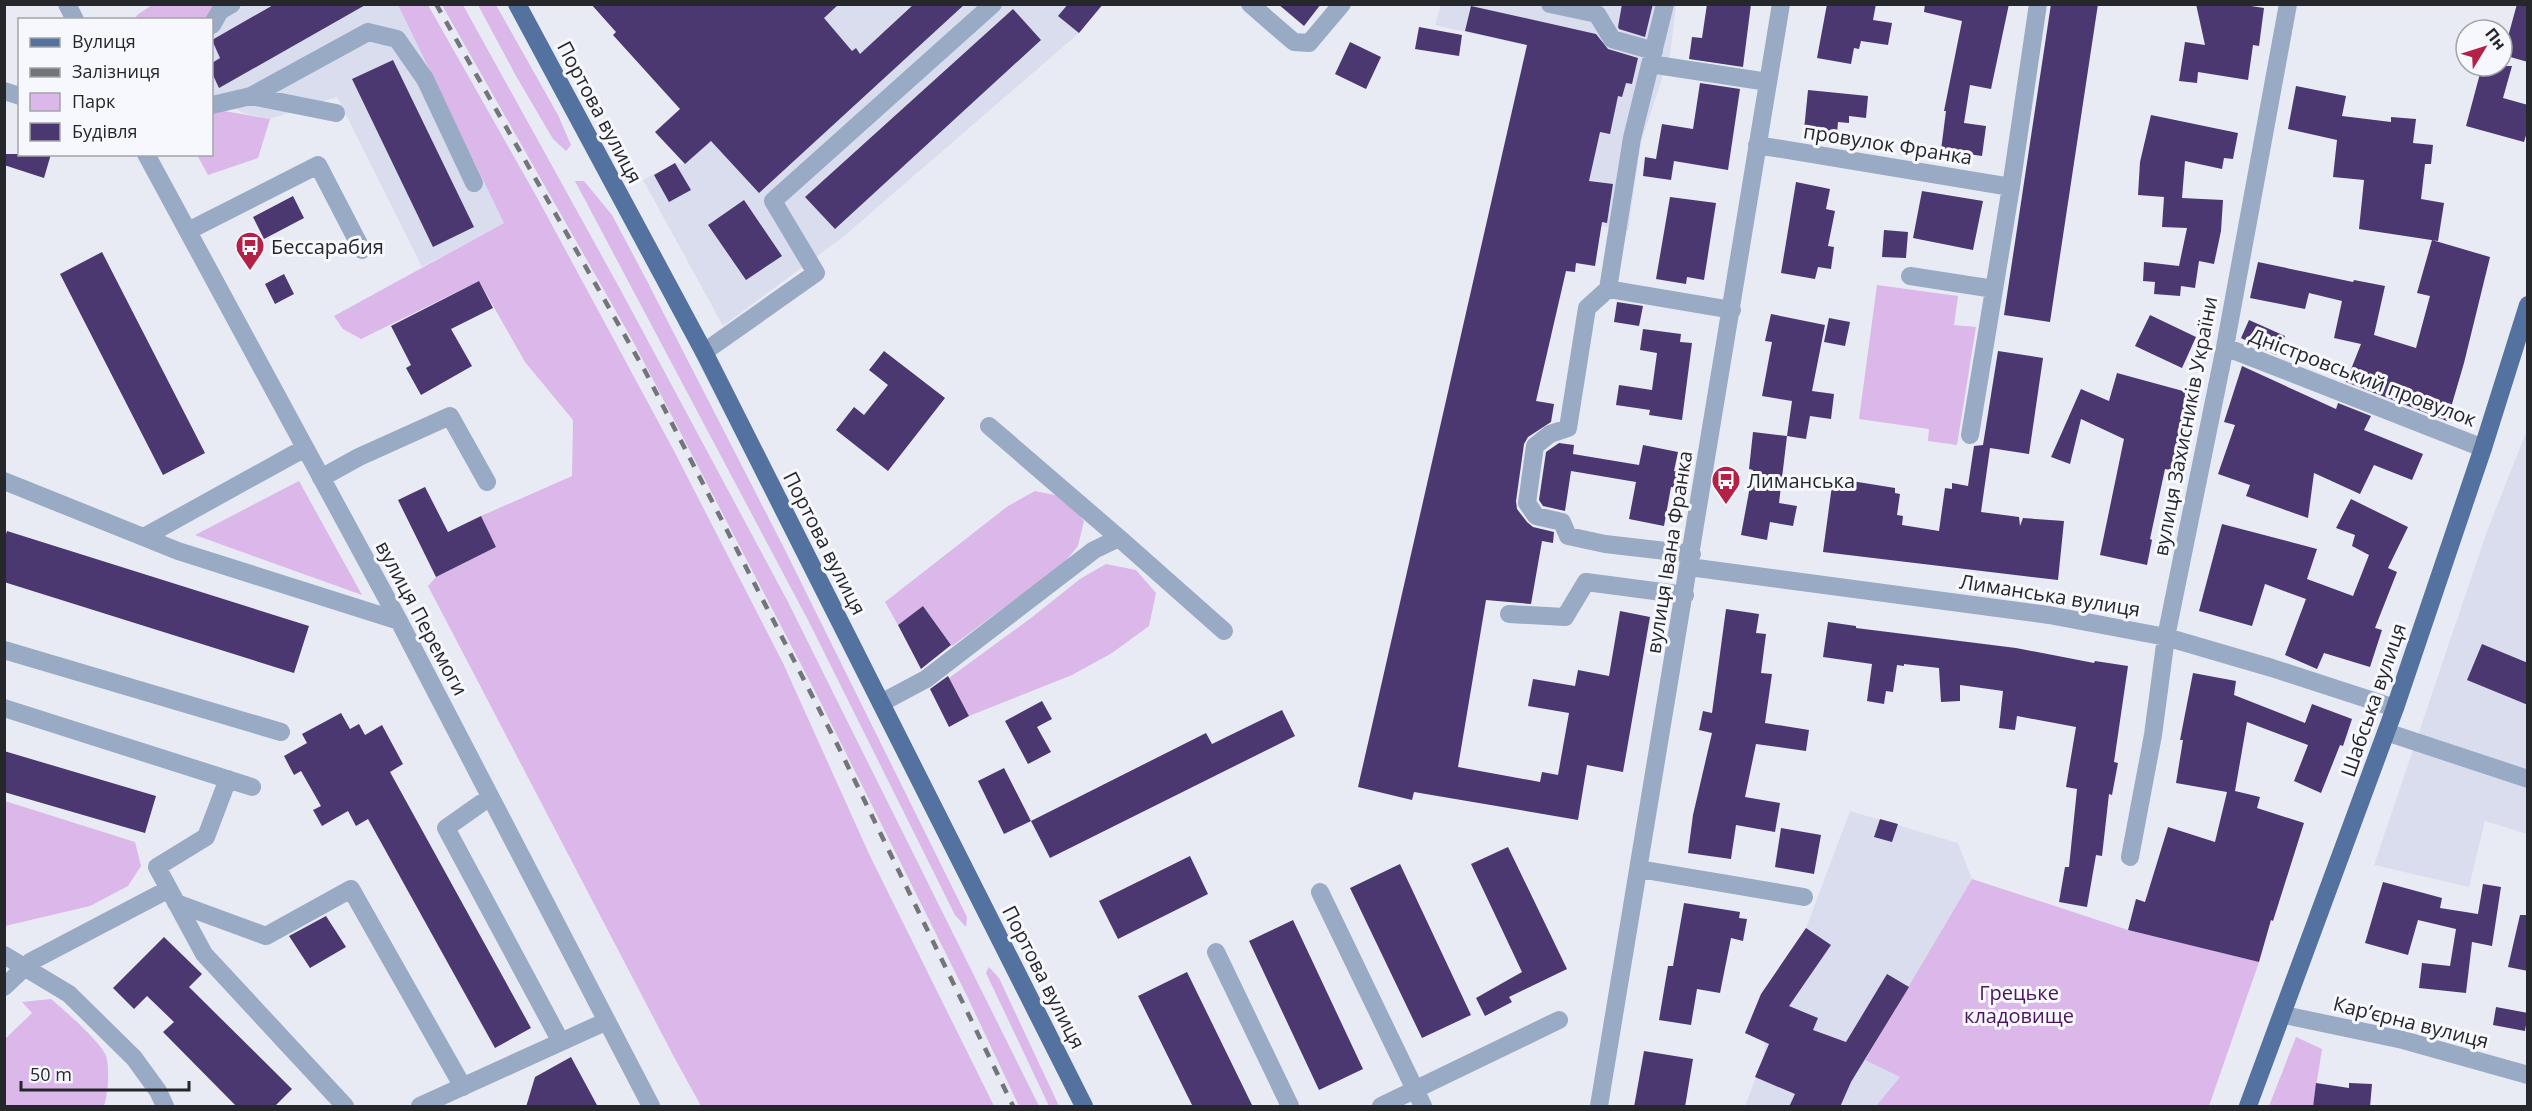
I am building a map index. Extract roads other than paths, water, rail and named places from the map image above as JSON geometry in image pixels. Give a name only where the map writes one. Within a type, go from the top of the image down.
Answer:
[{"type":"main road","name":"Портова вулиця","points":[[517,4],[704,352],[1084,1107]]},
{"type":"main road","name":"Шабська вулиця","points":[[2248,1107],[2284,1015],[2395,708],[2483,448],[2528,305]]},
{"type":"street","points":[[67,4],[74,18]]},
{"type":"street","points":[[213,23],[220,11],[232,4]]},
{"type":"street","points":[[704,352],[816,273],[773,201],[993,4]]},
{"type":"street","points":[[1250,4],[1294,42],[1309,43],[1342,4]]},
{"type":"street","points":[[1550,4],[1597,15],[1612,39],[1652,57],[1768,82]]},
{"type":"street","points":[[1665,4],[1632,138],[1608,289],[1732,310]]},
{"type":"street","name":"вулиця Івана Франка","points":[[1599,1107],[1691,561],[1781,4]]},
{"type":"street","points":[[1970,435],[2011,188],[2038,4]]},
{"type":"street","name":"вулиця Захисників України","points":[[2130,857],[2153,735],[2166,637],[2225,347],[2288,4]]},
{"type":"street","points":[[213,105],[251,96],[369,32],[397,39],[425,79],[474,183]]},
{"type":"street","points":[[251,96],[336,113]]},
{"type":"street","name":"провулок Франка","points":[[1757,145],[2011,188]]},
{"type":"street","name":"вулиця Перемоги","points":[[147,156],[399,621],[649,1105]]},
{"type":"street","points":[[188,231],[318,165],[362,250]]},
{"type":"street","points":[[1910,276],[1994,289]]},
{"type":"street","name":"Лиманська вулиця","points":[[1608,289],[1587,308],[1568,428],[1550,434],[1535,446],[1527,503],[1536,516],[1562,522],[1568,536],[1691,561],[2049,615],[2166,637],[2395,708]]},
{"type":"street","name":"Дністровський провулок","points":[[2225,347],[2483,448]]},
{"type":"street","points":[[321,478],[359,457],[450,416],[487,482]]},
{"type":"street","points":[[989,426],[1224,631]]},
{"type":"street","points":[[144,537],[305,448]]},
{"type":"street","points":[[4,481],[189,554],[399,621]]},
{"type":"street","points":[[881,704],[926,679],[1094,550],[1119,538]]},
{"type":"street","points":[[1509,614],[1565,617],[1586,582],[1685,595]]},
{"type":"street","points":[[4,650],[281,732]]},
{"type":"street","points":[[4,708],[252,787]]},
{"type":"street","points":[[2386,732],[2528,780]]},
{"type":"street","points":[[228,779],[206,837],[156,867],[204,954],[345,1107]]},
{"type":"street","points":[[490,797],[446,828],[561,1042]]},
{"type":"street","points":[[1639,869],[1804,897]]},
{"type":"street","points":[[4,987],[27,965],[172,896],[266,936],[351,889],[463,1087]]},
{"type":"street","points":[[1320,892],[1419,1098]]},
{"type":"street","points":[[1216,952],[1290,1107]]},
{"type":"street","points":[[4,955],[27,965],[69,994],[134,1058],[158,1091],[165,1107]]},
{"type":"street","name":"Карʼєрна вулиця","points":[[2284,1015],[2403,1040],[2528,1075]]},
{"type":"street","points":[[1381,1107],[1419,1098],[1559,1020]]},
{"type":"street","points":[[420,1107],[606,1021]]},
{"type":"railway","points":[[436,4],[645,371],[838,746],[1013,1106]]},
{"type":"place","name":"Бессарабия","points":[[250,272]]},
{"type":"place","name":"Лиманська","points":[[1726,506]]},
{"type":"park label","name":"Грецьке кладовище","points":[[2019,1004]]}]
